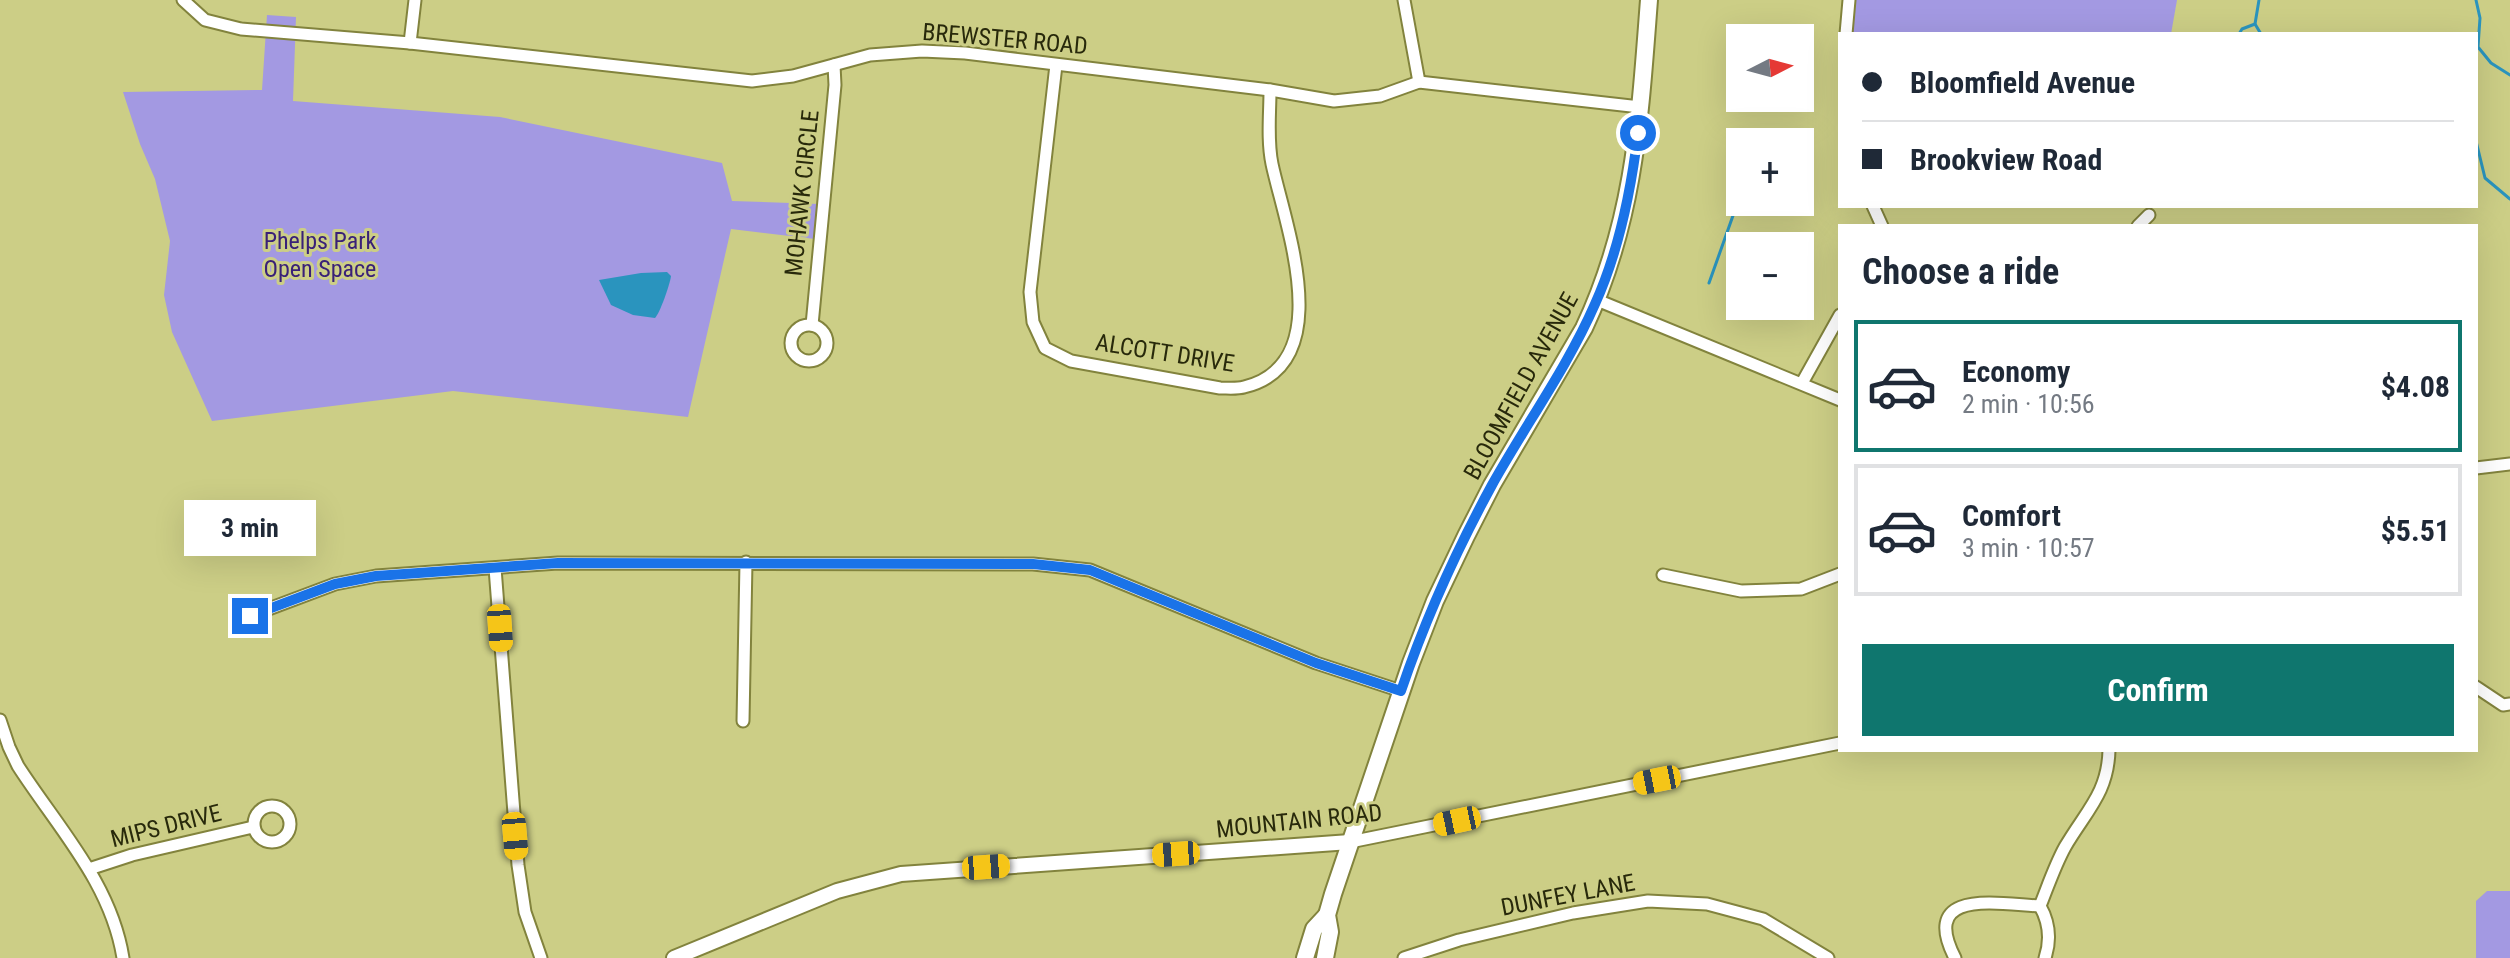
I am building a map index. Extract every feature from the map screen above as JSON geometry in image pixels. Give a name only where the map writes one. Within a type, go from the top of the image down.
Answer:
[{"type":"main road","name":"BLOOMFIELD AVENUE","points":[[1305,958],[1314,929],[1327,915],[1426,624],[1492,485],[1567,359],[1597,300],[1623,222],[1635,159],[1649,0]]},
{"type":"main road","name":"BLOOMFIELD AVENUE","points":[[1325,958],[1330,932],[1327,915]]},
{"type":"street","name":"BREWSTER ROAD","points":[[183,0],[205,20],[241,29],[410,43],[752,81],[793,76],[870,55],[922,51],[965,53],[1270,90],[1334,101],[1380,96],[1419,82],[1640,107]]},
{"type":"street","points":[[410,43],[415,0]]},
{"type":"street","points":[[1404,0],[1419,82]]},
{"type":"street","points":[[1846,32],[1849,0]]},
{"type":"street","name":"MOHAWK CIRCLE","points":[[812,325],[835,85],[834,65]]},
{"type":"street","name":"ALCOTT DRIVE","points":[[1056,65],[1030,292],[1033,322],[1045,348],[1071,361],[1220,388],[1243,387],[1265,379],[1285,361],[1296,333],[1300,295],[1292,240],[1269,143],[1270,90]]},
{"type":"street","points":[[2140,224],[2149,215]]},
{"type":"street","points":[[1597,300],[1838,399]]},
{"type":"street","points":[[1802,383],[1838,319]]},
{"type":"street","points":[[2478,468],[2510,464]]},
{"type":"street","points":[[743,721],[746,562]]},
{"type":"street","points":[[250,616],[335,584],[376,576],[558,563],[1033,564],[1090,570],[1316,663],[1401,691]]},
{"type":"street","points":[[495,568],[518,865],[525,912],[541,958]]},
{"type":"street","points":[[1663,575],[1741,591],[1801,589],[1838,575]]},
{"type":"street","points":[[2478,688],[2503,705],[2510,704]]},
{"type":"street","points":[[0,720],[18,766],[89,869],[112,915],[123,958]]},
{"type":"street","name":"MOUNTAIN ROAD","points":[[674,958],[837,891],[901,874],[1350,842],[1838,743]]},
{"type":"street","points":[[2040,906],[2064,850],[2101,791],[2108,771],[2109,752]]},
{"type":"street","name":"MIPS DRIVE","points":[[89,869],[132,855],[253,827]]},
{"type":"street","name":"DUNFEY LANE","points":[[1404,958],[1459,940],[1573,913],[1648,901],[1707,904],[1763,919],[1828,958]]},
{"type":"street","points":[[1955,958],[1946,939],[1946,919],[1953,909],[1969,903],[2040,906]]},
{"type":"street","points":[[2040,906],[2048,919],[2045,958]]},
{"type":"green space","points":[[1855,0],[2177,0],[2171,32],[1852,32]]},
{"type":"green space","name":"Phelps Park Open Space","points":[[267,15],[296,17],[293,101],[500,117],[722,163],[732,201],[819,204],[815,239],[731,229],[688,417],[453,391],[212,421],[172,332],[164,295],[170,241],[155,179],[123,92],[262,90]]},
{"type":"green space","points":[[2487,891],[2510,891],[2510,958],[2476,958],[2476,901]]},
{"type":"water","points":[[667,272],[670,280],[655,318],[633,315],[611,305],[599,280],[641,273]]},
{"type":"waterway","points":[[2259,0],[2255,24],[2260,32]]},
{"type":"waterway","points":[[2476,0],[2480,18],[2478,47],[2491,63],[2510,75]]},
{"type":"waterway","points":[[2240,32],[2255,24]]},
{"type":"waterway","points":[[2478,149],[2485,178],[2510,199]]},
{"type":"waterway","points":[[1709,283],[1733,216]]},
{"type":"route","points":[[250,616],[335,584],[376,576],[558,563],[1033,564],[1090,570],[1316,663],[1401,691],[1435,601],[1466,536],[1492,485],[1567,359],[1597,300],[1623,222],[1638,133]]}]
